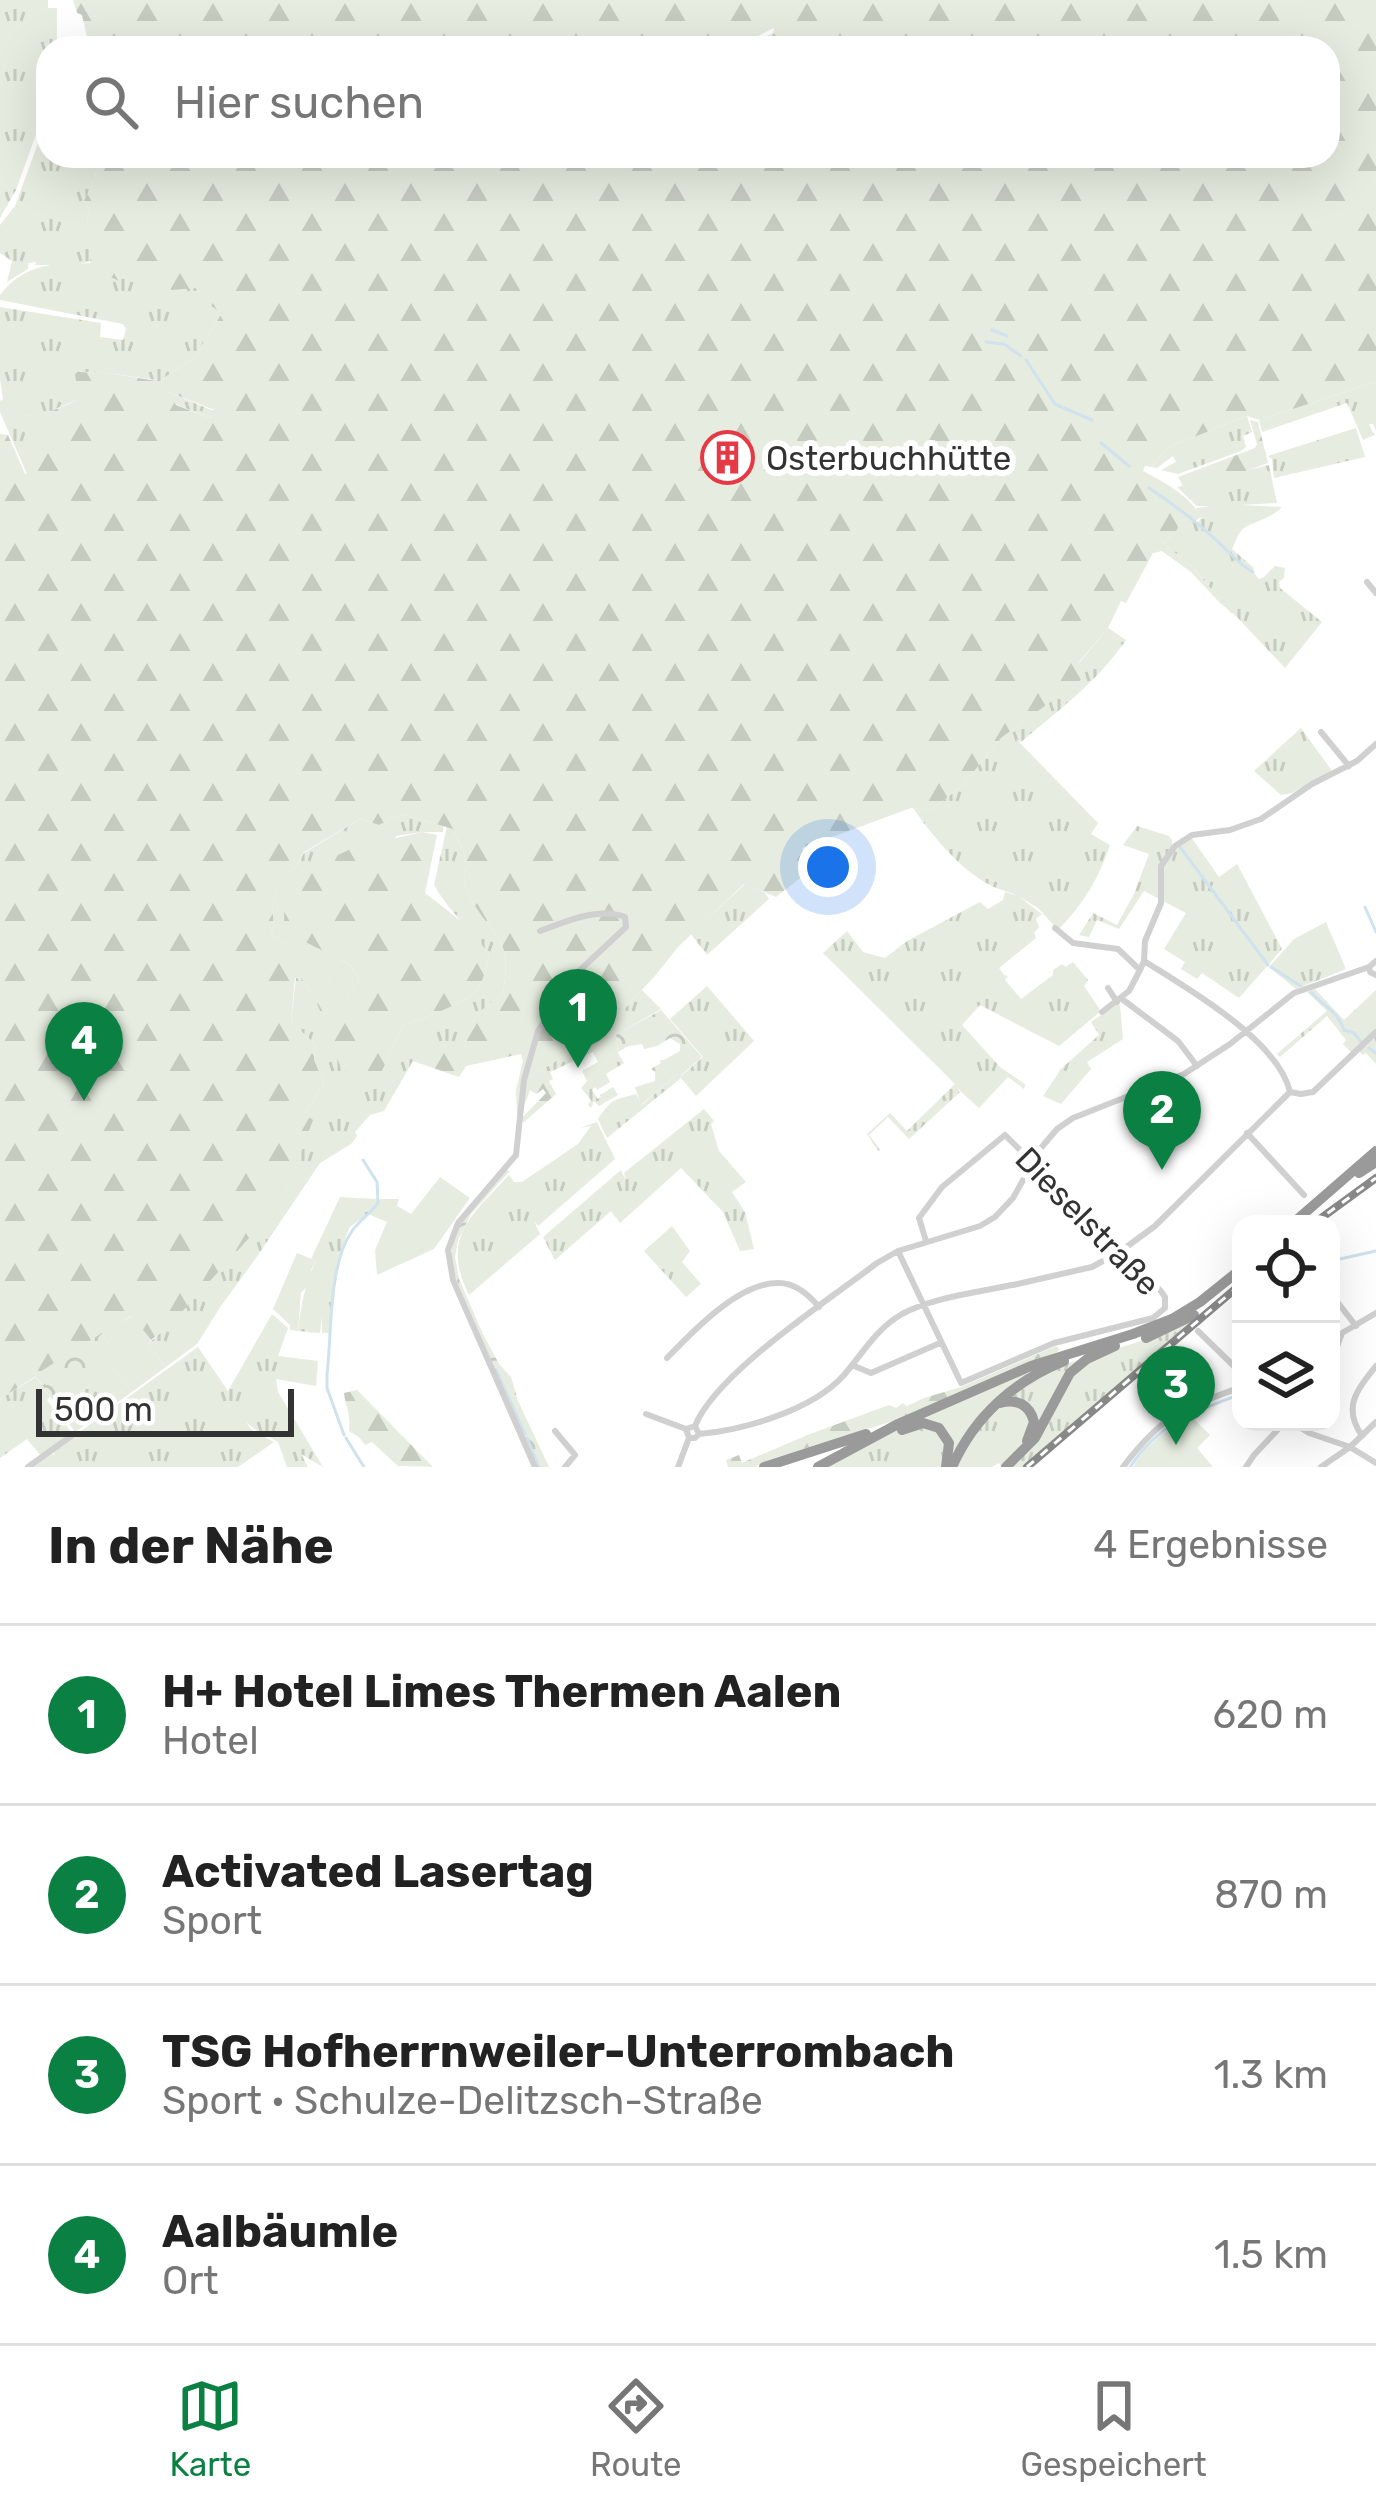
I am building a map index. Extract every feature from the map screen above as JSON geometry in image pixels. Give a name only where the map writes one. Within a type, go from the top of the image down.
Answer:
[{"type":"highway","points":[[1308,1215],[1376,1157]]},
{"type":"highway","points":[[1308,1215],[1376,1157]]},
{"type":"highway","points":[[764,1467],[898,1424],[1058,1356],[1172,1319],[1232,1279]]},
{"type":"highway","points":[[949,1467],[988,1412],[1039,1372],[1182,1322],[1232,1280]]},
{"type":"highway","points":[[1002,1467],[1035,1438],[1070,1373],[1115,1346]]},
{"type":"highway","points":[[949,1467],[968,1430],[996,1396],[1058,1356]]},
{"type":"highway","points":[[988,1412],[1003,1402],[1017,1401],[1028,1407],[1033,1418],[1027,1440],[1002,1467]]},
{"type":"highway","points":[[820,1466],[923,1423],[939,1428],[947,1437],[949,1467]]},
{"type":"highway","points":[[820,1466],[898,1424]]},
{"type":"street","points":[[1367,582],[1376,593]]},
{"type":"street","points":[[1321,732],[1349,766]]},
{"type":"street","points":[[1102,1012],[1119,1001],[1142,966],[1145,941],[1161,903],[1165,857],[1192,835],[1261,819],[1312,784],[1349,766],[1376,744]]},
{"type":"street","points":[[535,1467],[453,1280],[448,1250],[458,1223],[517,1153],[524,1080],[538,1031],[578,972],[627,923],[626,916],[617,913],[591,914],[540,931]]},
{"type":"street","points":[[1055,928],[1073,943],[1118,949],[1128,962],[1191,991],[1246,1031],[1276,1065],[1290,1092]]},
{"type":"street","points":[[677,1467],[707,1403],[733,1376],[877,1263],[995,1217],[1011,1201],[1057,1129],[1197,1066],[1294,993],[1373,964],[1376,975]]},
{"type":"street","points":[[1108,988],[1119,1001],[1178,1041],[1197,1066]]},
{"type":"street","points":[[1290,1092],[1313,1092],[1376,1032]]},
{"type":"street","points":[[646,1414],[692,1432],[751,1422],[799,1407],[832,1387],[877,1333],[905,1312],[1092,1267],[1157,1224],[1290,1092]]},
{"type":"street","points":[[1247,1132],[1304,1195]]},
{"type":"street","name":"Dieselstraße","points":[[926,1241],[919,1218],[942,1187],[1004,1135],[1165,1297],[1165,1309],[1154,1318],[1054,1343],[961,1383],[940,1342]]},
{"type":"street","points":[[852,1365],[872,1373],[940,1342],[898,1252]]},
{"type":"street","points":[[677,1348],[730,1302],[764,1285],[796,1288],[819,1307]]},
{"type":"street","points":[[1340,1302],[1356,1326]]},
{"type":"street","points":[[1340,1334],[1376,1313]]},
{"type":"street","points":[[1198,1331],[1232,1364]]},
{"type":"street","points":[[1362,1436],[1353,1421],[1352,1406],[1361,1384],[1376,1366]]},
{"type":"street","points":[[1123,1467],[1145,1437],[1173,1414],[1232,1391]]},
{"type":"street","points":[[1321,1467],[1376,1422]]},
{"type":"street","points":[[555,1430],[574,1455],[565,1467]]},
{"type":"street","points":[[1246,1467],[1278,1431]]},
{"type":"street","points":[[1305,1431],[1350,1447],[1376,1463]]},
{"type":"street","points":[[28,1467],[74,1434]]},
{"type":"green space","points":[[0,0],[48,0],[48,8],[57,8],[57,36],[36,36],[36,135],[16,190],[0,218]]},
{"type":"green space","points":[[73,0],[1376,0],[1376,382],[1259,420],[1247,416],[1169,447],[1151,467],[1145,466],[1143,471],[1183,496],[1201,517],[1194,522],[1181,520],[1163,543],[1191,566],[1219,602],[1191,572],[1162,551],[1153,553],[1126,603],[1121,601],[1108,628],[1079,662],[1086,676],[1001,738],[962,786],[931,810],[911,808],[802,848],[808,872],[776,897],[744,884],[679,946],[605,1030],[532,1076],[531,1083],[545,1074],[556,1094],[523,1123],[522,1118],[546,1093],[530,1090],[517,1116],[521,1054],[466,1066],[459,1077],[413,1061],[436,1044],[465,1044],[474,1020],[503,993],[502,945],[465,887],[466,860],[453,829],[402,814],[379,825],[360,819],[304,852],[295,868],[280,877],[270,934],[338,974],[331,988],[317,994],[310,992],[301,977],[295,978],[291,1022],[316,1045],[314,1060],[324,1083],[305,1114],[313,1120],[288,1188],[249,1238],[151,1340],[131,1316],[0,1399],[0,434],[8,435],[25,474],[29,473],[17,405],[21,402],[26,416],[79,399],[75,374],[79,372],[157,381],[150,395],[154,399],[172,399],[210,418],[217,411],[158,388],[161,380],[194,358],[222,313],[205,302],[196,288],[171,290],[167,272],[130,264],[119,281],[91,268],[90,208],[84,201],[96,168],[1340,168],[1340,36],[767,36],[774,28],[758,36],[87,36],[82,15]]},
{"type":"green space","points":[[36,149],[36,168],[96,168],[84,201],[90,208],[92,261],[79,264],[91,263],[92,268],[130,263],[168,272],[196,288],[222,313],[194,358],[161,380],[159,388],[219,410],[210,418],[154,400],[150,395],[156,380],[79,372],[79,399],[41,415],[25,416],[27,474],[0,412],[0,307],[101,323],[100,337],[123,340],[126,329],[123,324],[0,300],[17,278],[51,265],[28,263],[28,269],[7,282],[12,261],[0,253],[0,225],[15,206]]},
{"type":"green space","points":[[1376,382],[1376,431],[1369,424],[1374,435],[1363,440],[1347,403],[1262,432],[1259,420]]},
{"type":"green space","points":[[1247,416],[1252,432],[1243,436],[1246,447],[1241,451],[1178,474],[1161,470],[1176,462],[1173,456],[1151,467],[1169,447]]},
{"type":"green space","points":[[1250,420],[1258,422],[1268,463],[1183,486],[1178,477],[1255,448]]},
{"type":"green space","points":[[1356,428],[1365,457],[1274,478],[1268,456]]},
{"type":"green space","points":[[1269,465],[1277,503],[1239,505],[1282,507],[1245,528],[1232,549],[1254,568],[1259,579],[1275,566],[1285,568],[1280,588],[1322,622],[1285,668],[1219,602],[1191,566],[1163,543],[1181,520],[1190,518],[1197,524],[1201,518],[1196,508],[1211,506],[1197,506],[1177,487]]},
{"type":"green space","points":[[1108,628],[1126,640],[1115,655],[1064,706],[1021,742],[1016,739],[1098,823],[1091,834],[1110,845],[1089,891],[1058,930],[1038,908],[1018,896],[1042,914],[1036,919],[1039,927],[1036,938],[999,968],[1021,999],[1053,975],[1053,970],[1073,962],[1088,980],[1084,986],[1101,1011],[1059,1046],[980,1005],[962,1025],[1000,1067],[1025,1084],[1024,1089],[1008,1077],[979,1108],[957,1088],[960,1092],[909,1139],[888,1117],[869,1135],[878,1151],[867,1134],[890,1113],[907,1131],[955,1084],[823,953],[847,931],[863,952],[885,958],[980,902],[988,909],[1003,900],[1005,892],[1017,896],[968,870],[913,808],[931,810],[962,786],[1001,738],[1085,676],[1079,663]]},
{"type":"green space","points":[[1301,728],[1332,771],[1281,795],[1254,771]]},
{"type":"green space","points":[[402,814],[443,826],[443,832],[396,836],[333,954],[351,966],[359,980],[347,997],[342,1070],[382,1071],[403,1025],[461,1002],[481,984],[489,955],[434,885],[447,826],[465,855],[467,891],[502,945],[503,993],[474,1021],[465,1044],[413,1061],[384,1111],[370,1115],[351,1144],[320,1163],[197,1344],[166,1367],[148,1344],[248,1238],[288,1188],[305,1114],[324,1083],[314,1060],[316,1045],[291,1022],[296,978],[301,977],[310,992],[337,974],[270,934],[280,876],[295,868],[304,853],[360,819],[379,825]]},
{"type":"green space","points":[[1137,826],[1172,840],[1161,862],[1191,837],[1219,877],[1237,864],[1282,949],[1239,998],[1202,973],[1197,979],[1181,969],[1185,962],[1164,949],[1186,913],[1144,891],[1119,929],[1097,920],[1089,937],[1079,935],[1093,913],[1117,925],[1134,894],[1149,854],[1123,845]]},
{"type":"green space","points":[[422,832],[437,835],[425,893],[470,928],[489,955],[483,979],[461,1002],[403,1025],[382,1071],[342,1071],[317,1003],[347,997],[359,980],[351,966],[297,938],[284,924],[285,890],[353,848]]},
{"type":"green space","points":[[745,884],[769,899],[707,955],[691,934]]},
{"type":"green space","points":[[1326,922],[1346,969],[1296,989],[1269,967],[1294,939]]},
{"type":"green space","points":[[707,986],[754,1041],[696,1096],[681,1078],[607,1138],[598,1119],[610,1103],[636,1094],[642,1105],[703,1057],[670,1019]]},
{"type":"green space","points":[[1315,989],[1344,1020],[1376,990],[1376,1029],[1364,1041],[1376,1036],[1376,1064],[1358,1049],[1352,1053],[1327,1016],[1280,1057],[1277,1054],[1327,1011],[1307,992]]},
{"type":"green space","points":[[642,990],[661,1009],[616,1035],[624,1063],[606,1074],[610,1082],[592,1090],[598,1099],[613,1087],[618,1095],[599,1106],[594,1101],[591,1108],[588,1105],[591,1100],[581,1088],[587,1081],[582,1071],[598,1062],[593,1052],[550,1072],[553,1079],[545,1075],[530,1084],[532,1076],[605,1030]]},
{"type":"green space","points":[[1117,1004],[1123,1039],[1087,1062],[1091,1069],[1061,1104],[1043,1096],[1061,1069],[1099,1035],[1091,1022]]},
{"type":"green space","points":[[661,1010],[702,1057],[641,1105],[635,1087],[655,1081],[651,1069],[680,1051],[680,1044],[670,1038],[657,1046],[629,1046],[618,1052],[616,1035]]},
{"type":"green space","points":[[704,1109],[714,1121],[719,1151],[746,1182],[732,1192],[745,1212],[754,1249],[740,1251],[723,1212],[681,1168],[620,1223],[611,1211],[555,1260],[543,1237],[621,1170],[626,1181],[624,1173]]},
{"type":"green space","points":[[597,1122],[615,1159],[538,1226],[534,1221],[540,1234],[469,1295],[458,1257],[459,1242],[472,1215],[509,1175],[514,1182],[522,1182],[578,1144],[591,1126],[580,1128]]},
{"type":"green space","points":[[506,1170],[510,1171],[471,1214],[455,1257],[459,1279],[483,1334],[511,1377],[549,1467],[537,1467],[451,1267],[460,1225]]},
{"type":"green space","points":[[440,1177],[470,1198],[434,1249],[377,1275],[375,1250],[387,1222],[368,1214],[375,1199],[399,1199],[397,1206],[411,1214]]},
{"type":"green space","points":[[340,1197],[375,1199],[368,1214],[346,1236],[330,1333],[322,1333],[322,1316],[320,1333],[298,1331],[316,1261],[311,1259]]},
{"type":"green space","points":[[672,1226],[690,1251],[682,1262],[701,1284],[686,1297],[644,1251]]},
{"type":"green space","points":[[297,1253],[316,1261],[311,1270],[316,1275],[313,1284],[301,1293],[298,1331],[290,1330],[273,1309]]},
{"type":"green space","points":[[272,1314],[288,1328],[278,1356],[318,1361],[316,1386],[276,1379],[278,1392],[323,1467],[301,1454],[308,1467],[287,1467],[278,1442],[246,1422],[252,1430],[274,1442],[238,1467],[31,1467],[50,1453],[54,1455],[53,1451],[198,1347],[228,1391]]},
{"type":"green space","points":[[132,1316],[166,1367],[132,1392],[113,1369],[121,1362],[102,1333]]},
{"type":"green space","points":[[1195,1318],[1024,1467],[1001,1467],[999,1463],[992,1467],[812,1467],[843,1448],[842,1444],[1024,1372],[1030,1379]]},
{"type":"green space","points":[[102,1333],[122,1363],[58,1408],[35,1375]]},
{"type":"green space","points":[[1056,1346],[1057,1352],[906,1417],[755,1467],[728,1467],[726,1460],[739,1455],[742,1463],[889,1405],[907,1406],[961,1387]]},
{"type":"green space","points":[[113,1369],[132,1392],[75,1432],[58,1408]]},
{"type":"green space","points":[[36,1377],[72,1433],[41,1456],[27,1439],[0,1458],[0,1399]]},
{"type":"green space","points":[[357,1390],[433,1467],[398,1466],[372,1442],[365,1445],[349,1431],[344,1393]]},
{"type":"green space","points":[[1191,1416],[1210,1435],[1197,1448],[1213,1467],[1133,1467],[1158,1438]]},
{"type":"waterway","points":[[992,330],[1007,336]]},
{"type":"waterway","points":[[986,342],[1004,344],[1021,356]]},
{"type":"waterway","points":[[1026,360],[1061,407]]},
{"type":"waterway","points":[[1064,408],[1092,420]]},
{"type":"waterway","points":[[1101,443],[1129,466]]},
{"type":"waterway","points":[[1149,488],[1253,572]]},
{"type":"waterway","points":[[1180,847],[1268,965]]},
{"type":"waterway","points":[[1365,907],[1376,932]]},
{"type":"waterway","points":[[1271,967],[1301,986]]},
{"type":"waterway","points":[[1311,992],[1362,1043]]},
{"type":"waterway","points":[[1369,1048],[1376,1053]]},
{"type":"waterway","points":[[344,1435],[327,1388],[332,1300],[344,1245],[378,1203],[377,1182],[363,1160]]},
{"type":"waterway","points":[[1340,1259],[1376,1251]]},
{"type":"waterway","points":[[496,1370],[525,1434]]},
{"type":"waterway","points":[[1130,1467],[1166,1429],[1232,1398]]},
{"type":"waterway","points":[[346,1438],[364,1467]]},
{"type":"waterway","points":[[527,1438],[539,1467]]},
{"type":"railway","points":[[1325,1215],[1376,1178]]},
{"type":"railway","points":[[1027,1467],[1232,1292]]},
{"type":"place","name":"Osterbuchhütte","points":[[727,458]]},
{"type":"place","name":"H+ Hotel Limes Thermen Aalen","points":[[578,1068]]},
{"type":"place","name":"Aalbäumle","points":[[84,1101]]},
{"type":"place","name":"Activated Lasertag","points":[[1162,1170]]},
{"type":"place","name":"TSG Hofherrnweiler-Unterrombach","points":[[1176,1445]]}]
